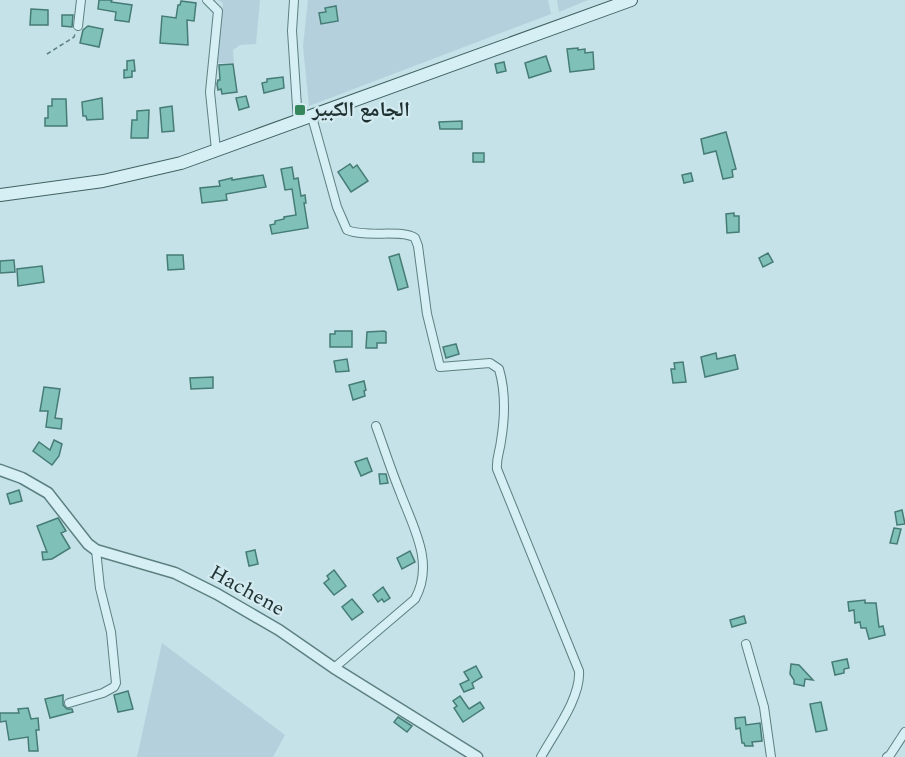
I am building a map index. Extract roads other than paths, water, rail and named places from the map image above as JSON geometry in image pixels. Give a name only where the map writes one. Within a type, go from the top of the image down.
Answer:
[{"type":"main road","points":[[0,195],[103,181],[181,163],[631,0]]},
{"type":"street","points":[[78,26],[81,0]]},
{"type":"street","points":[[207,0],[218,11],[210,92],[216,150]]},
{"type":"street","points":[[294,0],[292,38],[298,122]]},
{"type":"street","points":[[312,117],[337,207],[347,230],[361,234],[406,233],[415,238],[427,314],[440,367],[490,363],[499,369],[505,400],[496,469],[579,671],[580,679],[577,692],[541,757]]},
{"type":"street","points":[[334,668],[415,599],[424,569],[417,535],[376,426]]},
{"type":"street","points":[[0,470],[22,478],[48,493],[88,544],[96,550],[102,596],[111,632],[116,683],[114,687],[103,693],[69,703]]},
{"type":"street","name":"Hachene","points":[[96,550],[175,573],[217,594],[279,630],[334,668],[477,757]]},
{"type":"street","points":[[746,644],[764,707],[771,757]]},
{"type":"street","points":[[889,756],[905,732]]},
{"type":"place","name":"الجامع الكبير","points":[[300,110]]}]
